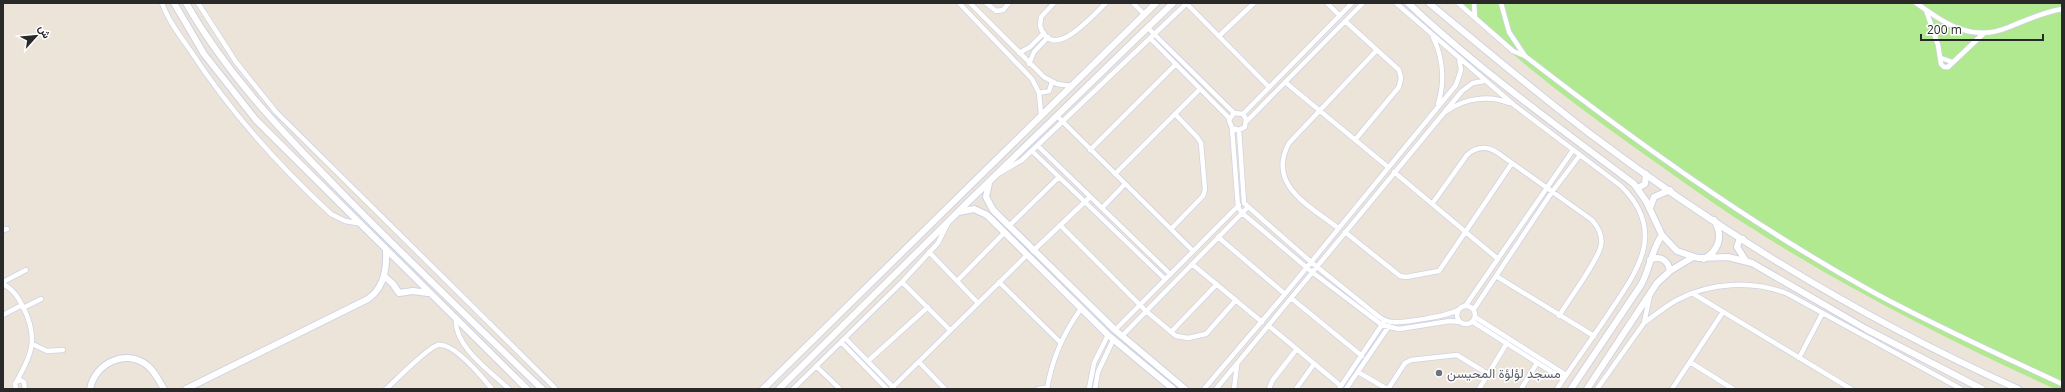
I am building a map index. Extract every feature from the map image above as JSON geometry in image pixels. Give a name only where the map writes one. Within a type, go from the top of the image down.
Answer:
[{"type":"street","points":[[162,3],[197,61],[246,125],[331,214],[346,221],[357,223]]},
{"type":"street","points":[[174,3],[204,54],[241,103],[271,137],[527,389]]},
{"type":"street","points":[[186,3],[223,61],[279,128],[392,243],[542,389]]},
{"type":"street","points":[[198,3],[236,62],[276,112],[556,389]]},
{"type":"street","points":[[959,3],[1029,75],[1039,93],[1041,114]]},
{"type":"street","points":[[970,3],[1029,64],[1052,82],[1072,86],[1080,95]]},
{"type":"street","points":[[986,3],[996,11],[1003,10],[1009,3]]},
{"type":"street","points":[[1054,3],[1041,17],[1040,26],[1048,37],[1057,40],[1070,37],[1106,3]]},
{"type":"street","points":[[1133,3],[1144,14]]},
{"type":"street","points":[[763,389],[1041,114],[1072,86],[1156,3]]},
{"type":"street","points":[[780,389],[957,212],[1058,117],[1173,3]]},
{"type":"street","points":[[998,174],[1013,167],[1038,146],[1187,3],[1269,87]]},
{"type":"street","points":[[1219,36],[1254,3]]},
{"type":"street","points":[[1327,3],[1340,16]]},
{"type":"street","points":[[1243,114],[1352,3]]},
{"type":"street","points":[[1232,128],[1239,130],[1245,127],[1247,121],[1363,3]]},
{"type":"street","points":[[1396,3],[1432,36],[1514,105],[1621,186],[1630,196],[1640,214],[1645,235],[1643,255],[1635,274],[1557,389]]},
{"type":"street","points":[[1408,3],[1437,30],[1526,102],[1638,188],[1650,208],[1662,235],[1673,248],[1693,257],[1704,259],[1728,257],[1746,260],[1866,329],[1982,389]]},
{"type":"street","points":[[1429,3],[1516,76],[1646,174],[1743,239],[1881,320],[1948,356],[2018,389]]},
{"type":"street","points":[[1435,3],[1440,13]]},
{"type":"street","points":[[1458,3],[1507,46],[1525,56],[1657,155],[1729,205],[1809,254],[1924,319],[2062,384]]},
{"type":"street","points":[[1474,3],[1475,18]]},
{"type":"street","points":[[1501,3],[1506,23],[1513,40],[1525,56]]},
{"type":"street","points":[[1916,3],[1960,30],[1976,34],[1999,31],[2042,13],[2062,9]]},
{"type":"street","points":[[1926,10],[1936,38],[1941,64],[1944,67],[1952,62],[1984,33]]},
{"type":"street","points":[[1345,21],[1399,70],[1401,83],[1355,140]]},
{"type":"street","points":[[1148,28],[1234,113],[1243,114]]},
{"type":"street","points":[[1019,53],[1030,47],[1044,33]]},
{"type":"street","points":[[1432,36],[1440,54],[1442,67],[1442,87],[1438,107]]},
{"type":"street","points":[[1029,64],[1034,52],[1048,37]]},
{"type":"street","points":[[1150,38],[1229,118],[1232,128],[1238,207],[1242,213],[1312,272],[1383,323],[1448,314],[1466,305],[1573,150]]},
{"type":"street","points":[[1507,46],[1513,40]]},
{"type":"street","points":[[1338,228],[1296,194],[1285,179],[1282,170],[1284,151],[1289,143],[1377,50]]},
{"type":"street","points":[[1204,389],[1262,322],[1438,107],[1457,82],[1461,70],[1459,58]]},
{"type":"street","points":[[1941,58],[1952,62]]},
{"type":"street","points":[[1090,150],[1176,64]]},
{"type":"street","points":[[1216,389],[1464,89],[1473,83],[1484,80]]},
{"type":"street","points":[[1039,93],[1049,92],[1052,82]]},
{"type":"street","points":[[1286,82],[1388,167]]},
{"type":"street","points":[[1457,82],[1464,89]]},
{"type":"street","points":[[1115,174],[1200,89]]},
{"type":"street","points":[[1443,115],[1461,104],[1481,99],[1498,100],[1514,105]]},
{"type":"street","points":[[1229,118],[1234,113]]},
{"type":"street","points":[[1171,229],[1203,196],[1205,190],[1201,143],[1175,114]]},
{"type":"street","points":[[1243,114],[1247,121]]},
{"type":"street","points":[[1058,117],[1193,251]]},
{"type":"street","points":[[1239,130],[1244,201],[1247,208],[1383,323],[1388,327],[1399,328],[1450,321],[1467,324],[1474,319]]},
{"type":"street","points":[[1038,146],[1170,274]]},
{"type":"street","points":[[1432,204],[1467,155],[1475,149],[1481,148],[1493,150],[1592,220],[1600,232],[1602,242],[1600,252],[1559,316]]},
{"type":"street","points":[[1032,151],[1165,279]]},
{"type":"street","points":[[1474,319],[1474,309],[1552,192],[1580,155]]},
{"type":"street","points":[[1345,232],[1400,276],[1406,277],[1439,271],[1512,163]]},
{"type":"street","points":[[1394,172],[1498,259]]},
{"type":"street","points":[[1638,188],[1646,183],[1646,174]]},
{"type":"street","points":[[1009,226],[1059,177]]},
{"type":"street","points":[[989,182],[986,197],[991,208],[1114,330],[1185,389]]},
{"type":"street","points":[[1102,208],[1125,184]]},
{"type":"street","points":[[1650,208],[1654,196],[1670,190]]},
{"type":"street","points":[[1034,251],[1090,197]]},
{"type":"street","points":[[1114,330],[1244,201]]},
{"type":"street","points":[[986,215],[986,210],[991,208]]},
{"type":"street","points":[[1122,336],[1247,208]]},
{"type":"street","points":[[957,212],[974,209],[986,215],[1005,232],[1110,338],[1173,389]]},
{"type":"street","points":[[1704,259],[1715,250],[1720,240],[1714,219]]},
{"type":"street","points":[[793,389],[902,282],[941,239],[948,222]]},
{"type":"street","points":[[1060,225],[1139,305],[1171,332],[1188,338],[1206,334],[1236,300]]},
{"type":"street","points":[[957,281],[1005,232]]},
{"type":"street","points":[[1571,389],[1641,285],[1650,260],[1662,235]]},
{"type":"street","points":[[1218,237],[1285,294]]},
{"type":"street","points":[[1743,239],[1739,242],[1737,247],[1746,260]]},
{"type":"street","points":[[186,389],[368,300],[376,292],[384,276],[386,251]]},
{"type":"street","points":[[929,252],[978,303]]},
{"type":"street","points":[[845,338],[893,388],[1027,255]]},
{"type":"street","points":[[1588,389],[1651,292],[1670,271],[1693,257]]},
{"type":"street","points":[[1650,260],[1656,258],[1663,259],[1668,264],[1670,271]]},
{"type":"street","points":[[1192,264],[1262,322]]},
{"type":"street","points":[[1492,268],[1497,274],[1559,316],[1594,336]]},
{"type":"street","points":[[16,386],[24,370],[32,344],[32,328],[23,306],[14,293],[3,283],[26,270]]},
{"type":"street","points":[[384,276],[393,284],[399,293],[414,291],[428,293]]},
{"type":"street","points":[[902,282],[950,330]]},
{"type":"street","points":[[1000,282],[1060,342]]},
{"type":"street","points":[[1171,332],[1217,284]]},
{"type":"street","points":[[1596,389],[1644,323],[1670,304],[1692,293],[1727,286],[1761,286],[1788,294],[1961,389]]},
{"type":"street","points":[[1644,323],[1651,292]]},
{"type":"street","points":[[1692,293],[1851,389]]},
{"type":"street","points":[[1291,298],[1362,356]]},
{"type":"street","points":[[3,315],[41,299]]},
{"type":"street","points":[[1038,389],[1047,388],[1052,364],[1060,342],[1088,305]]},
{"type":"street","points":[[1466,305],[1474,309]]},
{"type":"street","points":[[847,307],[854,315]]},
{"type":"street","points":[[868,361],[928,307]]},
{"type":"street","points":[[1458,310],[1457,318],[1460,322]]},
{"type":"street","points":[[1672,389],[1724,312]]},
{"type":"street","points":[[1091,319],[1096,313]]},
{"type":"street","points":[[1799,358],[1822,314]]},
{"type":"street","points":[[1474,319],[1565,377]]},
{"type":"street","points":[[1474,319],[1537,363],[1565,377]]},
{"type":"street","points":[[456,320],[456,331],[461,342],[509,389]]},
{"type":"street","points":[[1346,389],[1392,322]]},
{"type":"street","points":[[1268,326],[1340,387],[1383,323]]},
{"type":"street","points":[[1089,389],[1094,363],[1110,338]]},
{"type":"street","points":[[1095,389],[1098,372],[1110,338]]},
{"type":"street","points":[[841,342],[887,389]]},
{"type":"street","points":[[1478,389],[1507,343]]},
{"type":"street","points":[[32,344],[47,351],[63,350]]},
{"type":"street","points":[[386,389],[431,348],[441,344],[451,348],[492,389]]},
{"type":"street","points":[[1269,389],[1272,381],[1296,350]]},
{"type":"street","points":[[1358,372],[1387,389],[1405,363],[1411,360],[1457,355],[1488,374]]},
{"type":"street","points":[[90,389],[95,375],[101,367],[113,360],[127,358],[136,360],[148,366],[164,389]]},
{"type":"street","points":[[919,362],[945,389]]},
{"type":"street","points":[[1234,389],[1238,362]]},
{"type":"street","points":[[1690,362],[1729,388]]},
{"type":"street","points":[[1521,389],[1537,363]]},
{"type":"street","points":[[1296,389],[1314,364]]},
{"type":"street","points":[[816,366],[840,389]]},
{"type":"street","points":[[24,370],[25,387]]},
{"type":"street","points":[[9,389],[16,386],[22,380],[25,387]]},
{"type":"street","points":[[1838,389],[1841,384]]},
{"type":"green space","points":[[1456,3],[2062,3],[2062,389],[2055,389],[2016,371],[1861,293],[1787,250],[1736,218],[1641,152],[1569,99],[1522,62]]},
{"type":"place","name":"مسجد لؤلؤة المحيسن","points":[[1439,373]]}]
